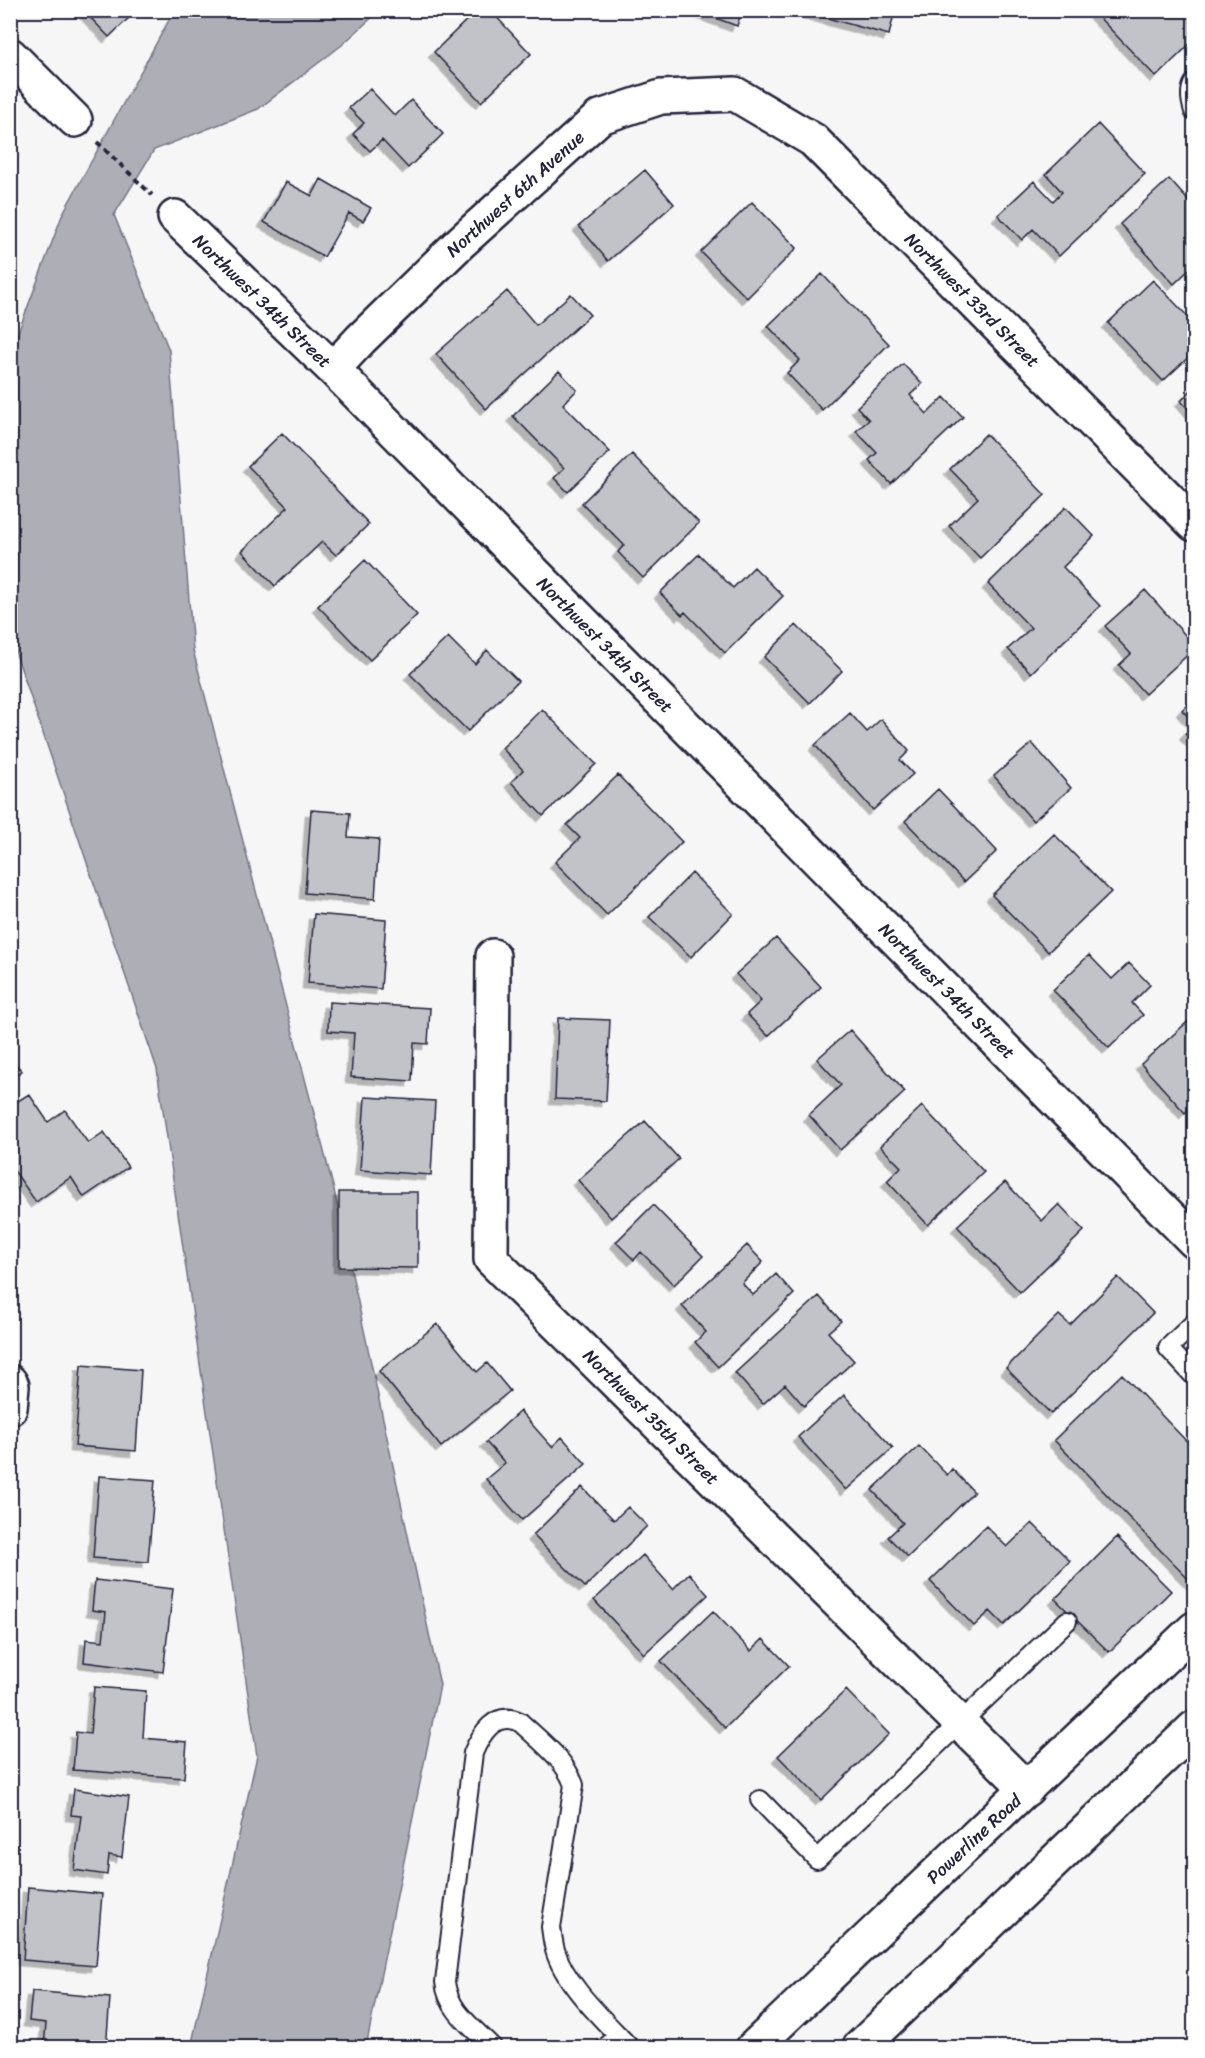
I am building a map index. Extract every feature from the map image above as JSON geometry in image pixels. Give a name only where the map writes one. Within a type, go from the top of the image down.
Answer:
[{"type":"street","points":[[10,55],[75,120]]},
{"type":"street","name":"Northwest 6th Avenue","points":[[333,369],[461,242],[600,117],[661,98],[735,94]]},
{"type":"street","name":"Northwest 33rd Street","points":[[735,94],[813,140],[1194,524]]},
{"type":"street","name":"Northwest 34th Street","points":[[175,217],[333,369],[1194,1241]]},
{"type":"street","name":"Northwest 35th Street","points":[[493,956],[491,1259],[1027,1789]]},
{"type":"street","name":"Powerline Road","points":[[753,2048],[1194,1629]]},
{"type":"street","points":[[859,2048],[1194,1728]]},
{"type":"lane","points":[[1194,83],[1191,101],[1194,111]]},
{"type":"lane","points":[[1194,1323],[1168,1348],[1194,1376]]},
{"type":"lane","points":[[760,1800],[817,1858],[1067,1621]]},
{"type":"lane","points":[[493,2048],[451,2003],[446,1994],[445,1982],[473,1753],[482,1733],[503,1719],[520,1722],[554,1754],[571,1776],[574,1793],[551,1927],[555,1950],[563,1969],[618,2044]]},
{"type":"path","points":[[75,120],[175,217]]},
{"type":"shaded area","points":[[174,11],[379,11],[342,45],[258,109],[154,150],[114,215],[169,350],[193,650],[334,1190],[440,1685],[366,2047],[191,2047],[257,1756],[157,1069],[11,639],[10,354],[63,213]]},
{"type":"building","points":[[89,10],[137,10],[109,37],[86,13]]},
{"type":"building","points":[[477,10],[490,10],[531,54],[481,102],[434,52]]},
{"type":"building","points":[[694,10],[742,10],[737,26]]},
{"type":"building","points":[[798,10],[895,10],[889,35]]},
{"type":"building","points":[[1092,10],[1194,10],[1194,40],[1156,77]]},
{"type":"building","points":[[370,89],[395,116],[411,100],[443,134],[408,168],[382,140],[370,151],[353,134],[364,123],[349,108]]},
{"type":"building","points":[[1098,124],[1145,174],[1059,256],[1033,229],[1022,240],[998,215],[1034,181],[1053,201],[1062,192],[1046,174]]},
{"type":"building","points":[[645,170],[674,204],[608,261],[579,226]]},
{"type":"building","points":[[321,179],[371,208],[363,221],[349,213],[324,257],[264,222],[286,182],[312,196]]},
{"type":"building","points":[[1169,179],[1194,207],[1194,265],[1174,284],[1120,224]]},
{"type":"building","points":[[752,202],[797,248],[747,298],[701,252]]},
{"type":"building","points":[[822,274],[889,344],[822,410],[787,373],[800,360],[768,326]]},
{"type":"building","points":[[1153,280],[1194,323],[1194,352],[1163,381],[1108,323]]},
{"type":"building","points":[[507,291],[536,325],[571,294],[590,315],[486,409],[436,354]]},
{"type":"building","points":[[903,364],[922,384],[910,395],[927,414],[944,397],[963,417],[891,484],[869,460],[877,453],[856,431],[869,420],[857,407]]},
{"type":"building","points":[[559,371],[577,390],[563,404],[610,452],[568,492],[554,478],[564,468],[513,416]]},
{"type":"building","points":[[1194,387],[1194,415],[1181,401]]},
{"type":"building","points":[[282,433],[369,524],[336,555],[322,542],[275,586],[242,551],[288,507],[248,466]]},
{"type":"building","points":[[986,434],[1045,495],[980,558],[949,526],[978,498],[950,469]]},
{"type":"building","points":[[632,454],[699,523],[643,578],[618,552],[624,545],[582,503]]},
{"type":"building","points":[[1066,507],[1094,536],[1063,567],[1100,606],[1031,673],[1008,649],[1031,628],[988,584]]},
{"type":"building","points":[[699,554],[733,588],[754,567],[783,596],[725,653],[685,612],[682,615],[660,593]]},
{"type":"building","points":[[365,560],[417,615],[370,660],[318,606]]},
{"type":"building","points":[[1145,590],[1194,645],[1194,649],[1145,694],[1119,665],[1131,654],[1105,626]]},
{"type":"building","points":[[796,625],[842,671],[810,703],[764,657]]},
{"type":"building","points":[[448,637],[475,664],[487,650],[518,681],[468,731],[410,674]]},
{"type":"building","points":[[1194,698],[1194,723],[1182,710]]},
{"type":"building","points":[[542,709],[596,764],[543,816],[511,782],[523,770],[502,748]]},
{"type":"building","points":[[850,713],[867,732],[881,719],[909,751],[900,760],[913,774],[873,810],[815,745]]},
{"type":"building","points":[[1194,724],[1194,743],[1185,734]]},
{"type":"building","points":[[1032,743],[1071,788],[1033,821],[994,776]]},
{"type":"building","points":[[618,775],[682,842],[607,915],[555,862],[580,838],[567,825]]},
{"type":"building","points":[[938,789],[997,851],[964,882],[905,821]]},
{"type":"building","points":[[311,810],[350,813],[348,837],[379,839],[375,899],[305,893]]},
{"type":"building","points":[[1054,834],[1111,892],[1048,952],[992,895]]},
{"type":"building","points":[[692,873],[733,914],[691,957],[649,917]]},
{"type":"building","points":[[314,914],[386,920],[381,989],[308,983]]},
{"type":"building","points":[[776,938],[821,987],[768,1036],[747,1014],[761,1001],[736,974]]},
{"type":"building","points":[[1089,955],[1112,979],[1129,963],[1150,985],[1132,1003],[1143,1015],[1109,1048],[1053,990]]},
{"type":"building","points":[[329,1002],[430,1008],[428,1044],[414,1043],[412,1081],[351,1077],[354,1033],[328,1031]]},
{"type":"building","points":[[1194,1016],[1194,1104],[1185,1113],[1141,1064]]},
{"type":"building","points":[[558,1018],[610,1020],[606,1101],[555,1099]]},
{"type":"building","points":[[850,1030],[905,1092],[840,1150],[809,1115],[841,1085],[817,1059]]},
{"type":"building","points":[[10,1058],[22,1071],[10,1080]]},
{"type":"building","points":[[29,1094],[48,1122],[65,1110],[88,1143],[104,1132],[128,1167],[84,1197],[71,1177],[36,1202],[10,1165],[10,1106]]},
{"type":"building","points":[[365,1097],[435,1101],[431,1175],[360,1170]]},
{"type":"building","points":[[922,1106],[984,1172],[928,1225],[887,1181],[901,1167],[880,1146]]},
{"type":"building","points":[[645,1121],[679,1159],[611,1218],[578,1180]]},
{"type":"building","points":[[1005,1182],[1042,1221],[1059,1204],[1084,1231],[1020,1292],[957,1226]]},
{"type":"building","points":[[339,1192],[418,1192],[418,1268],[339,1267]]},
{"type":"building","points":[[653,1205],[703,1256],[674,1285],[641,1252],[634,1260],[616,1242]]},
{"type":"building","points":[[747,1245],[763,1262],[742,1283],[753,1295],[776,1274],[794,1294],[718,1367],[695,1342],[706,1332],[682,1306]]},
{"type":"building","points":[[1118,1277],[1153,1313],[1051,1414],[1006,1368],[1059,1315],[1070,1325]]},
{"type":"building","points":[[819,1296],[841,1321],[828,1332],[854,1361],[804,1406],[785,1384],[763,1404],[735,1373]]},
{"type":"building","points":[[437,1324],[477,1372],[487,1363],[510,1391],[441,1447],[379,1371]]},
{"type":"building","points":[[81,1365],[141,1370],[136,1451],[75,1446]]},
{"type":"building","points":[[1122,1374],[1194,1449],[1193,1584],[1054,1440]]},
{"type":"building","points":[[844,1395],[893,1448],[846,1490],[798,1437]]},
{"type":"building","points":[[520,1411],[552,1447],[562,1437],[586,1464],[522,1520],[486,1479],[505,1463],[486,1442]]},
{"type":"building","points":[[919,1446],[947,1475],[952,1469],[974,1492],[908,1557],[888,1537],[903,1523],[872,1490]]},
{"type":"building","points":[[99,1476],[155,1480],[148,1562],[93,1558]]},
{"type":"building","points":[[582,1487],[614,1520],[628,1507],[647,1526],[585,1587],[533,1535]]},
{"type":"building","points":[[1032,1523],[1070,1561],[1004,1625],[990,1611],[974,1626],[930,1581],[986,1526],[1007,1547]]},
{"type":"building","points":[[1117,1537],[1171,1591],[1109,1652],[1055,1599]]},
{"type":"building","points":[[643,1555],[673,1589],[689,1573],[708,1595],[644,1654],[594,1600]]},
{"type":"building","points":[[95,1580],[173,1589],[163,1672],[84,1662],[86,1639],[103,1641],[106,1612],[92,1610]]},
{"type":"building","points":[[713,1611],[751,1651],[763,1639],[789,1666],[725,1728],[661,1661]]},
{"type":"building","points":[[94,1687],[146,1691],[143,1738],[187,1742],[184,1778],[73,1770],[76,1732],[90,1734]]},
{"type":"building","points":[[846,1690],[889,1734],[821,1800],[778,1756]]},
{"type":"building","points":[[74,1789],[129,1797],[122,1857],[109,1855],[107,1875],[74,1870],[81,1816],[71,1815]]},
{"type":"building","points":[[28,1887],[102,1894],[96,1966],[23,1960]]},
{"type":"building","points":[[32,1991],[110,1998],[106,2048],[44,2048],[46,2023],[29,2021]]}]
